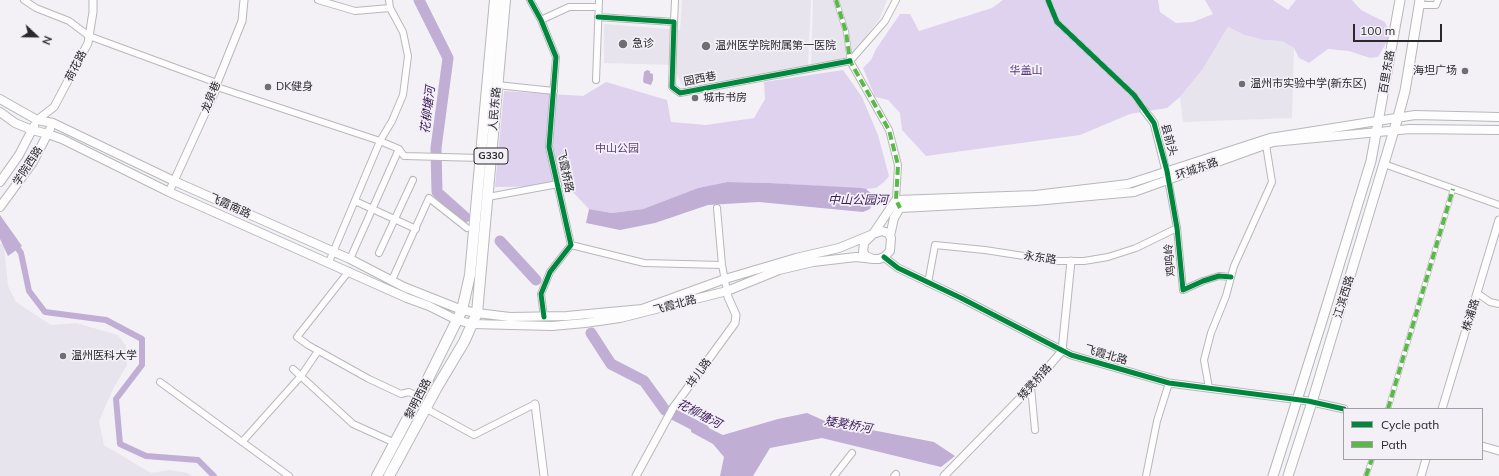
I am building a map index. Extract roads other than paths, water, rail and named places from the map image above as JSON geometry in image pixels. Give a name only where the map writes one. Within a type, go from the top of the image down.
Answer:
[{"type":"highway","name":"人民东路","points":[[462,310],[470,275],[495,0]]},
{"type":"highway","name":"人民东路","points":[[477,313],[505,0]]},
{"type":"highway","name":"G330","points":[[457,320],[462,310]]},
{"type":"highway","name":"G330","points":[[472,324],[477,313]]},
{"type":"highway","name":"黎明西路","points":[[377,476],[419,397],[457,320]]},
{"type":"highway","name":"黎明西路","points":[[389,476],[425,408],[464,342],[472,324]]},
{"type":"main road","name":"百里东路","points":[[1379,121],[1400,0]]},
{"type":"main road","name":"百里东路","points":[[1398,117],[1405,91],[1419,2]]},
{"type":"main road","name":"飞霞南路","points":[[0,99],[37,120],[53,123],[174,181],[350,259],[404,287],[462,310],[477,313]]},
{"type":"main road","name":"飞霞南路","points":[[0,112],[15,123],[62,139],[169,192],[429,306],[457,320]]},
{"type":"main road","name":"环城东路","points":[[900,208],[1035,201],[1134,192],[1167,175],[1270,138],[1415,115],[1499,117]]},
{"type":"main road","name":"江滨西路","points":[[1288,476],[1312,402],[1398,117]]},
{"type":"main road","name":"学院西路","points":[[0,182],[19,155],[37,120]]},
{"type":"main road","name":"江滨西路","points":[[1273,476],[1371,161],[1379,121]]},
{"type":"main road","name":"学院西路","points":[[0,207],[33,162],[53,123]]},
{"type":"main road","name":"环城东路","points":[[896,200],[1035,196],[1128,184],[1167,175],[1274,142],[1410,129],[1499,130]]},
{"type":"main road","points":[[873,259],[866,256],[863,249],[864,243],[873,234],[896,200]]},
{"type":"main road","points":[[884,257],[891,246],[890,236],[894,218],[900,208]]},
{"type":"main road","name":"飞霞北路","points":[[477,313],[510,317],[544,317],[642,309],[725,279],[796,258],[839,248],[882,231],[890,236]]},
{"type":"main road","name":"飞霞北路","points":[[457,320],[472,324],[552,326],[620,318],[727,291],[779,270],[813,262],[856,257],[873,259],[884,257]]},
{"type":"street","points":[[24,0],[36,8],[69,21],[89,36],[217,85],[380,141],[399,149],[404,156],[481,158]]},
{"type":"street","name":"荷花路","points":[[37,120],[54,107],[88,44],[93,12],[93,0]]},
{"type":"street","name":"龙泉巷","points":[[169,192],[217,85],[238,33],[242,21],[244,0]]},
{"type":"street","points":[[318,0],[354,11],[390,8]]},
{"type":"street","points":[[329,262],[380,141],[392,121],[403,95],[408,56],[403,32],[390,8],[388,0]]},
{"type":"street","name":"飞霞桥路","points":[[530,0],[541,20],[556,57],[549,147],[571,245]]},
{"type":"street","points":[[598,18],[674,22],[675,0]]},
{"type":"street","points":[[836,0],[846,32],[850,61],[889,130],[898,165],[896,200],[900,208]]},
{"type":"street","points":[[850,61],[885,21],[896,0]]},
{"type":"street","points":[[1419,2],[1436,5],[1438,0]]},
{"type":"street","points":[[541,20],[569,7],[599,3],[596,80]]},
{"type":"street","name":"园西巷","points":[[674,22],[672,88],[680,93],[850,61]]},
{"type":"street","points":[[497,86],[554,91]]},
{"type":"street","name":"县前头","points":[[1144,110],[1154,123],[1167,175]]},
{"type":"street","points":[[1208,388],[1204,360],[1211,333],[1226,296],[1234,266],[1272,182],[1266,145]]},
{"type":"street","points":[[350,259],[399,149]]},
{"type":"street","points":[[1384,164],[1499,205]]},
{"type":"street","name":"鸡鸣岭","points":[[1167,175],[1177,228],[1183,290],[1219,276],[1231,277]]},
{"type":"street","points":[[379,254],[413,180]]},
{"type":"street","points":[[488,196],[558,184]]},
{"type":"street","points":[[1388,408],[1453,189]]},
{"type":"street","points":[[392,280],[429,198],[467,228]]},
{"type":"street","points":[[354,201],[416,229]]},
{"type":"street","points":[[717,208],[722,265],[727,291]]},
{"type":"street","name":"株浦路","points":[[1442,408],[1499,220]]},
{"type":"street","name":"永东路","points":[[928,283],[935,245],[985,250],[1056,261],[1084,262],[1108,257],[1152,241],[1177,228]]},
{"type":"street","points":[[544,317],[541,294],[550,272],[571,245],[644,263],[722,265]]},
{"type":"street","name":"飞霞北路","points":[[884,257],[898,268],[1071,355],[1169,383],[1312,402],[1343,409]]},
{"type":"street","points":[[1062,351],[1071,261]]},
{"type":"street","points":[[349,271],[297,337],[318,351],[369,379],[401,394],[409,392],[419,397]]},
{"type":"street","name":"垟儿路","points":[[636,476],[667,422],[673,408],[735,323],[736,315],[727,291]]},
{"type":"street","points":[[1477,293],[1490,302],[1499,304]]},
{"type":"street","points":[[242,442],[301,376],[318,351]]},
{"type":"street","name":"矮凳桥路","points":[[944,476],[1031,387],[1062,351]]},
{"type":"street","points":[[293,369],[353,424],[395,443]]},
{"type":"street","points":[[160,382],[289,476]]},
{"type":"street","points":[[1146,476],[1157,421],[1169,383]]},
{"type":"street","points":[[1031,387],[1035,430]]},
{"type":"street","points":[[425,408],[474,435],[535,404],[544,476]]},
{"type":"street","points":[[1483,446],[1499,451]]},
{"type":"street","points":[[834,476],[852,453]]},
{"type":"street","points":[[1366,476],[1372,460]]},
{"type":"street","points":[[1421,476],[1426,460]]},
{"type":"water","points":[[647,70],[653,74],[651,85],[644,83],[643,81],[644,72]]},
{"type":"water","name":"中山公园河","points":[[727,182],[862,188],[866,189],[872,194],[873,202],[870,209],[863,212],[759,202],[708,205],[655,223],[620,230],[586,223],[589,209],[612,213],[643,209],[698,188]]},
{"type":"water","points":[[0,215],[22,246],[8,256],[0,239]]},
{"type":"water","points":[[807,413],[825,421],[934,442],[955,456],[941,467],[822,438],[770,448],[753,476],[720,476],[724,457],[713,444],[691,432],[692,420],[723,435],[778,419]]},
{"type":"waterway","name":"花柳塘河","points":[[419,0],[448,58],[436,148],[437,192],[465,217]]},
{"type":"waterway","name":"花柳塘河","points":[[500,241],[536,280]]},
{"type":"waterway","points":[[14,243],[21,253],[29,291],[45,312],[106,320],[142,339],[142,365],[116,399],[120,444],[146,456],[198,460],[214,476]]},
{"type":"waterway","name":"花柳塘河","points":[[591,333],[611,364],[644,381],[665,410],[704,430]]},
{"type":"tunnel","points":[[1048,0],[1057,22],[1134,95],[1144,110]]},
{"type":"place","name":"急诊","points":[[623,44]]},
{"type":"place","name":"温州医学院附属第一医院","points":[[706,46]]},
{"type":"place","name":"海坦广场","points":[[1465,71]]},
{"type":"place","name":"温州市实验中学(新东区)","points":[[1242,84]]},
{"type":"place","name":"DK健身","points":[[268,87]]},
{"type":"place","name":"城市书房","points":[[695,98]]},
{"type":"place","name":"温州医科大学","points":[[63,356]]},
{"type":"park label","name":"华盖山","points":[[1026,71]]},
{"type":"park label","name":"中山公园","points":[[617,149]]},
{"type":"water label","name":"矮凳桥河","points":[[848,425]]}]
